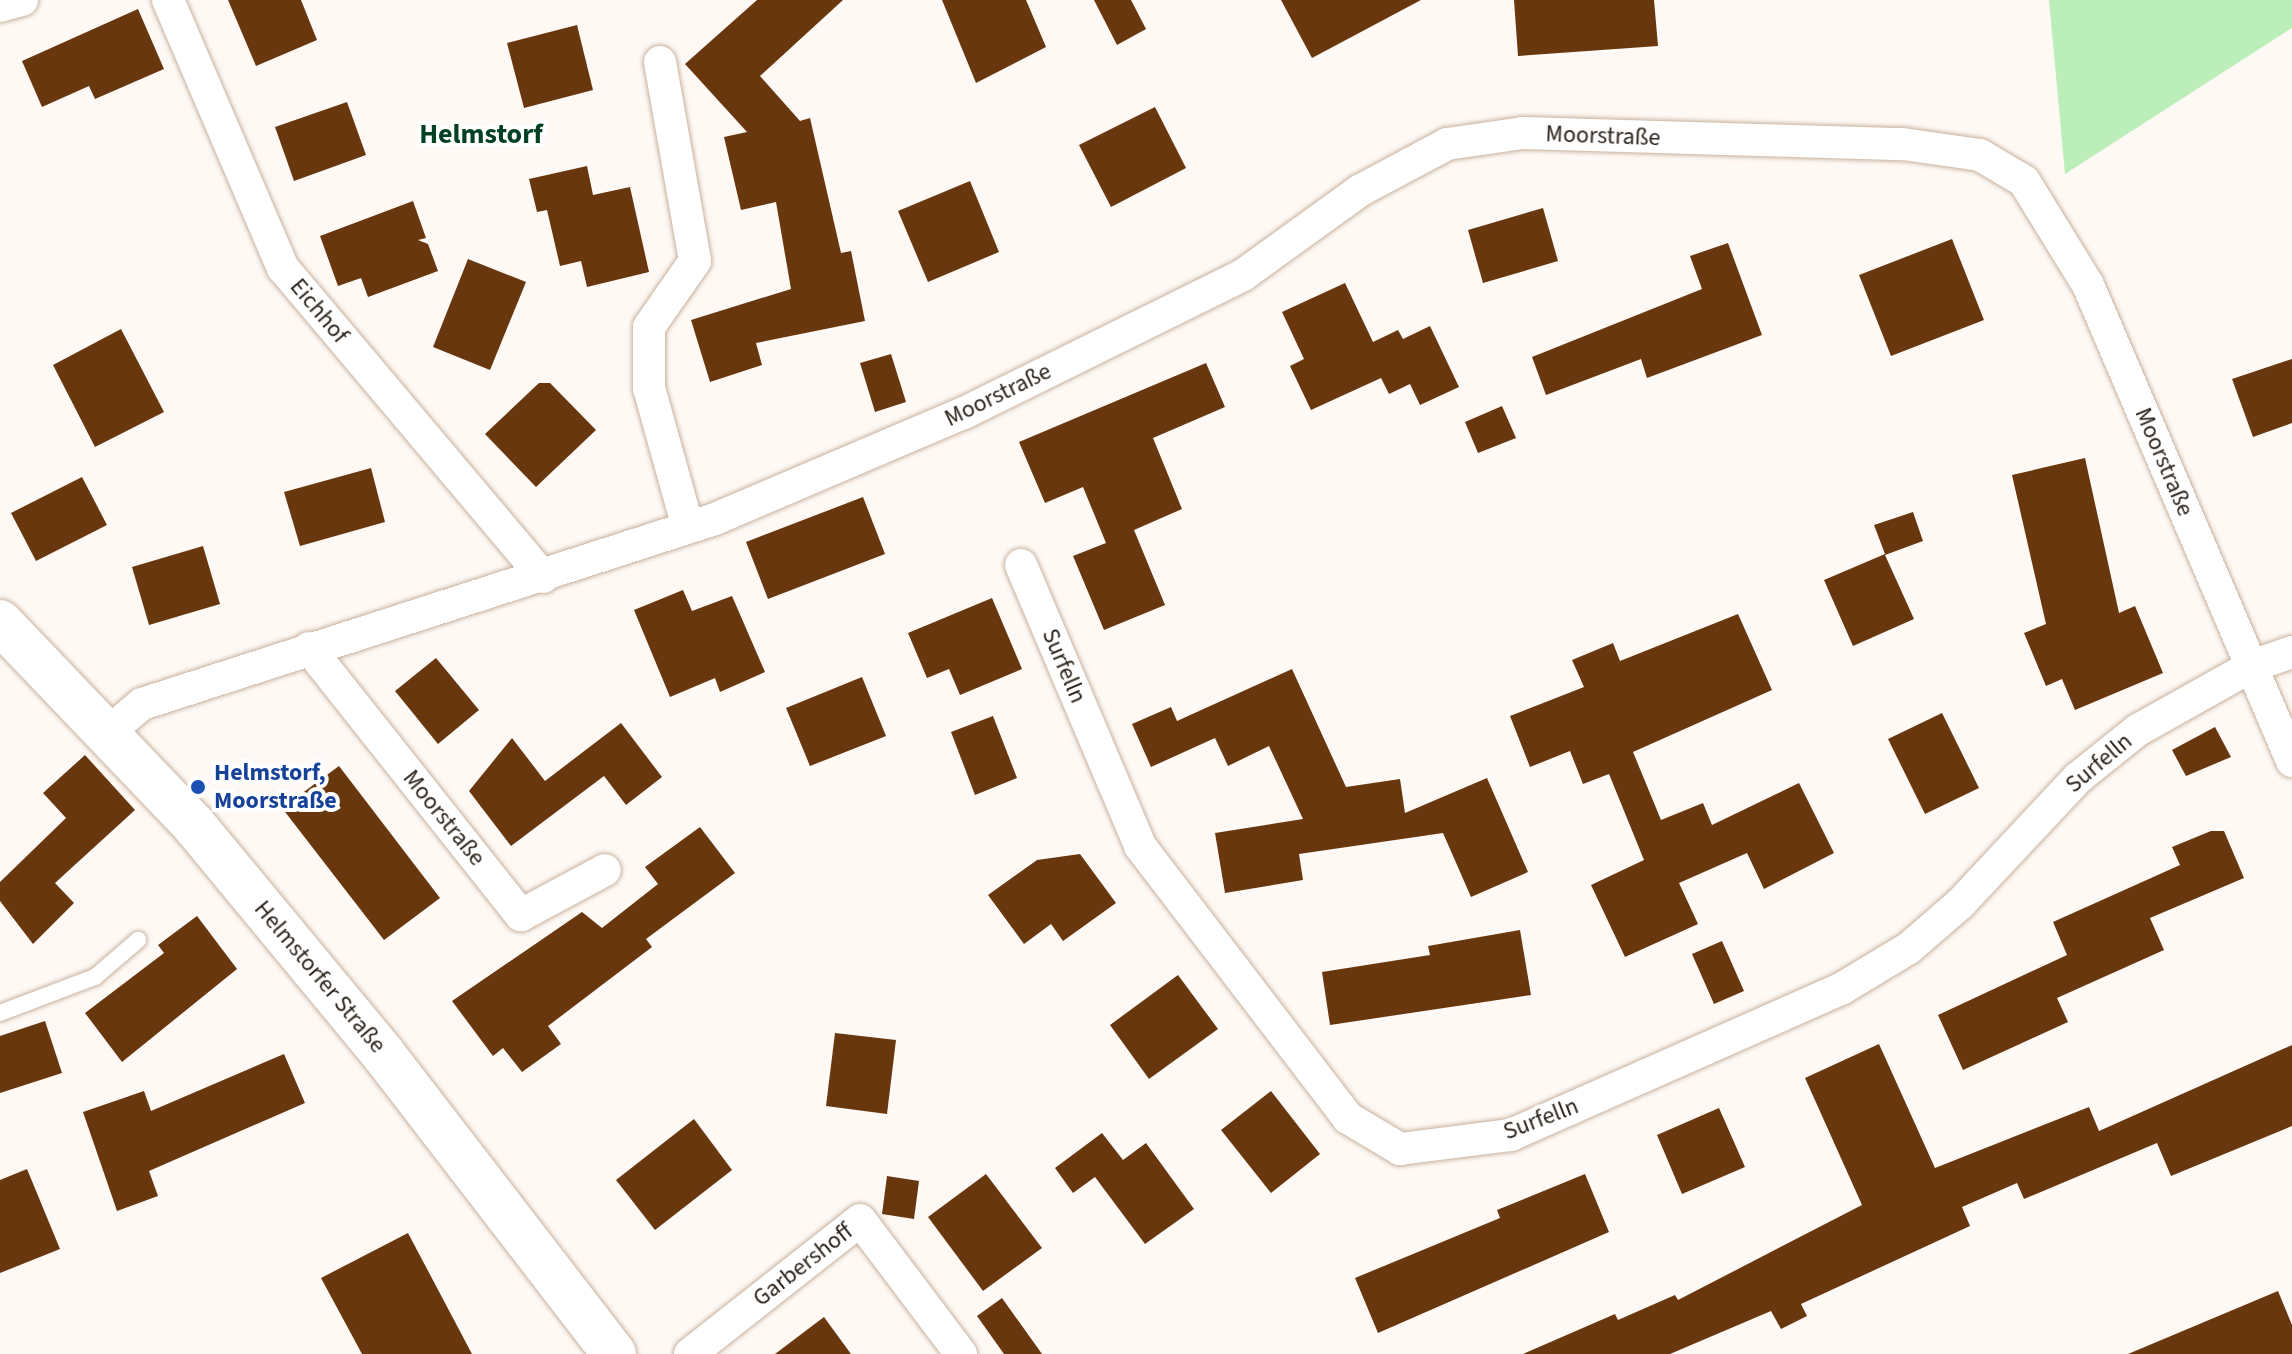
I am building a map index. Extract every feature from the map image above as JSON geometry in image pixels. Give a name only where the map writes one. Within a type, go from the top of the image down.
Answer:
[{"type":"main road","name":"Helmstorfer Straße","points":[[0,622],[110,731],[384,1055],[614,1354]]},
{"type":"street","points":[[0,6],[22,0]]},
{"type":"street","name":"Eichhof","points":[[168,0],[283,268],[543,577]]},
{"type":"street","points":[[660,62],[695,261],[649,327],[649,388],[688,528]]},
{"type":"street","name":"Moorstraße","points":[[110,731],[142,704],[688,528],[964,413],[1243,275],[1361,190],[1447,144],[1523,133],[1903,144],[1980,155],[2024,181],[2088,285],[2292,761]]},
{"type":"street","name":"Surfelln","points":[[1021,565],[1140,846],[1348,1118],[1400,1149],[1511,1135],[1853,982],[1909,948],[1960,904],[2102,758],[2138,730],[2252,666]]},
{"type":"street","name":"Moorstraße","points":[[309,648],[521,915],[605,870]]},
{"type":"street","points":[[2252,666],[2292,652]]},
{"type":"street","name":"Garbershoff","points":[[690,1354],[860,1220],[961,1354]]},
{"type":"lane","points":[[0,1013],[95,977],[138,940]]},
{"type":"green space","points":[[2049,0],[2292,0],[2292,28],[2065,174]]},
{"type":"building","points":[[228,0],[301,0],[317,40],[256,66]]},
{"type":"building","points":[[757,0],[843,0],[760,76],[800,121],[810,118],[841,253],[851,251],[865,321],[756,343],[762,365],[710,382],[691,320],[791,289],[776,202],[741,210],[724,137],[747,132],[685,64]]},
{"type":"building","points":[[942,0],[1026,0],[1046,47],[976,83]]},
{"type":"building","points":[[1094,0],[1131,0],[1146,29],[1117,45]]},
{"type":"building","points":[[1281,0],[1421,0],[1312,58]]},
{"type":"building","points":[[1514,0],[1654,0],[1658,46],[1518,56]]},
{"type":"building","points":[[138,9],[164,69],[95,99],[89,86],[42,107],[22,61]]},
{"type":"building","points":[[577,25],[593,90],[524,108],[507,43]]},
{"type":"building","points":[[347,102],[366,155],[294,181],[275,127]]},
{"type":"building","points":[[1155,107],[1186,168],[1111,207],[1079,145]]},
{"type":"building","points":[[587,166],[593,195],[630,187],[649,272],[587,287],[581,261],[560,266],[547,210],[537,212],[529,179]]},
{"type":"building","points":[[970,181],[999,252],[928,282],[898,211]]},
{"type":"building","points":[[413,201],[426,238],[418,240],[428,244],[438,271],[368,297],[361,278],[338,286],[320,236]]},
{"type":"building","points":[[1543,208],[1558,261],[1483,283],[1468,230]]},
{"type":"building","points":[[1952,239],[1984,320],[1891,356],[1859,275]]},
{"type":"building","points":[[1728,243],[1762,335],[1647,378],[1641,359],[1546,395],[1532,357],[1702,289],[1690,256]]},
{"type":"building","points":[[468,259],[526,282],[490,370],[433,347]]},
{"type":"building","points":[[1345,283],[1373,342],[1398,330],[1403,339],[1430,326],[1459,387],[1420,405],[1410,384],[1389,394],[1381,378],[1311,410],[1290,366],[1304,359],[1282,312]]},
{"type":"building","points":[[121,329],[164,412],[95,447],[53,365]]},
{"type":"building","points":[[891,354],[906,402],[875,412],[860,363]]},
{"type":"building","points":[[2292,359],[2292,423],[2253,437],[2232,379]]},
{"type":"building","points":[[1206,363],[1225,407],[1153,438],[1182,509],[1134,530],[1165,605],[1104,630],[1073,556],[1106,543],[1083,487],[1045,503],[1019,442]]},
{"type":"building","points":[[539,383],[550,383],[596,430],[536,487],[485,434]]},
{"type":"building","points":[[1502,406],[1516,438],[1478,453],[1465,422]]},
{"type":"building","points":[[2085,458],[2119,613],[2135,606],[2163,673],[2075,710],[2062,679],[2046,686],[2024,633],[2046,624],[2012,475]]},
{"type":"building","points":[[371,468],[385,522],[300,546],[284,492]]},
{"type":"building","points":[[82,477],[107,525],[36,561],[11,513]]},
{"type":"building","points":[[863,497],[885,554],[768,599],[746,542]]},
{"type":"building","points":[[1913,512],[1923,541],[1885,555],[1914,619],[1853,646],[1824,580],[1885,554],[1874,525]]},
{"type":"building","points":[[203,546],[220,604],[149,625],[132,567]]},
{"type":"building","points":[[683,590],[692,611],[732,596],[765,672],[720,692],[715,678],[670,697],[634,610]]},
{"type":"building","points":[[992,598],[1022,669],[960,695],[949,669],[927,678],[908,633]]},
{"type":"building","points":[[1738,614],[1772,690],[1633,752],[1661,820],[1703,803],[1712,825],[1799,783],[1834,853],[1764,889],[1747,853],[1679,883],[1698,924],[1625,957],[1591,885],[1644,860],[1609,774],[1583,784],[1570,751],[1530,767],[1510,716],[1584,687],[1572,660],[1613,643],[1620,661]]},
{"type":"building","points":[[436,658],[479,710],[438,744],[395,691]]},
{"type":"building","points":[[1292,669],[1346,787],[1400,779],[1405,813],[1487,778],[1528,872],[1471,897],[1443,833],[1299,854],[1303,880],[1225,893],[1215,833],[1303,819],[1269,746],[1228,766],[1215,738],[1151,767],[1132,724],[1171,707],[1177,721]]},
{"type":"building","points":[[862,677],[886,736],[810,766],[786,708]]},
{"type":"building","points":[[1942,713],[1979,788],[1925,814],[1888,739]]},
{"type":"building","points":[[993,716],[1017,778],[975,795],[951,732]]},
{"type":"building","points":[[621,723],[662,777],[626,805],[604,776],[511,846],[469,791],[512,738],[545,781]]},
{"type":"building","points":[[2215,727],[2231,757],[2186,776],[2172,750]]},
{"type":"building","points":[[85,755],[135,810],[55,883],[74,903],[33,944],[0,901],[0,882],[66,818],[43,793]]},
{"type":"building","points":[[339,766],[440,898],[384,940],[282,808]]},
{"type":"building","points":[[700,827],[735,873],[646,939],[652,947],[548,1026],[561,1044],[522,1072],[503,1048],[493,1056],[452,1001],[582,912],[602,928],[658,884],[645,867]]},
{"type":"building","points":[[2211,831],[2224,831],[2244,878],[2150,918],[2164,950],[2057,998],[2068,1022],[1963,1070],[1938,1015],[2067,955],[2053,922],[2180,865],[2172,847]]},
{"type":"building","points":[[1080,854],[1116,903],[1063,941],[1051,924],[1024,944],[988,895],[1037,860]]},
{"type":"building","points":[[197,916],[237,969],[122,1062],[85,1013],[164,953],[158,945]]},
{"type":"building","points":[[1520,930],[1531,995],[1330,1025],[1322,972],[1430,955],[1428,946]]},
{"type":"building","points":[[1722,941],[1744,991],[1714,1004],[1692,954]]},
{"type":"building","points":[[1178,975],[1218,1029],[1149,1079],[1110,1025]]},
{"type":"building","points":[[45,1021],[62,1073],[0,1093],[0,1036]]},
{"type":"building","points":[[835,1033],[896,1040],[887,1114],[826,1106]]},
{"type":"building","points":[[1879,1044],[1935,1168],[2089,1107],[2099,1131],[2292,1045],[2292,1126],[2171,1176],[2157,1143],[2024,1199],[2017,1183],[1962,1207],[1970,1226],[1801,1304],[1807,1316],[1781,1329],[1771,1311],[1670,1354],[1523,1354],[1615,1314],[1618,1320],[1675,1295],[1678,1300],[1862,1205],[1805,1078]]},
{"type":"building","points":[[284,1054],[305,1103],[149,1171],[158,1196],[117,1211],[83,1112],[144,1091],[151,1111]]},
{"type":"building","points":[[1271,1091],[1320,1154],[1271,1193],[1221,1130]]},
{"type":"building","points":[[1719,1108],[1745,1167],[1682,1194],[1657,1135]]},
{"type":"building","points":[[694,1119],[732,1170],[655,1230],[616,1180]]},
{"type":"building","points":[[1102,1133],[1123,1160],[1146,1143],[1194,1209],[1145,1244],[1095,1177],[1073,1193],[1055,1168]]},
{"type":"building","points":[[27,1169],[60,1249],[0,1273],[0,1180]]},
{"type":"building","points":[[986,1174],[1042,1248],[983,1291],[928,1217]]},
{"type":"building","points":[[1585,1174],[1609,1232],[1378,1333],[1355,1278],[1500,1218],[1497,1210]]},
{"type":"building","points":[[887,1176],[919,1181],[914,1219],[882,1214]]},
{"type":"building","points":[[408,1233],[472,1354],[362,1354],[321,1278]]},
{"type":"building","points":[[2278,1291],[2292,1325],[2292,1354],[2128,1354]]},
{"type":"building","points":[[1002,1298],[1042,1354],[1004,1354],[977,1316]]},
{"type":"building","points":[[824,1317],[851,1354],[775,1354]]},
{"type":"place","name":"Helmstorf, Moorstraße","points":[[198,787]]},
{"type":"district","name":"Helmstorf","points":[[481,134]]}]
